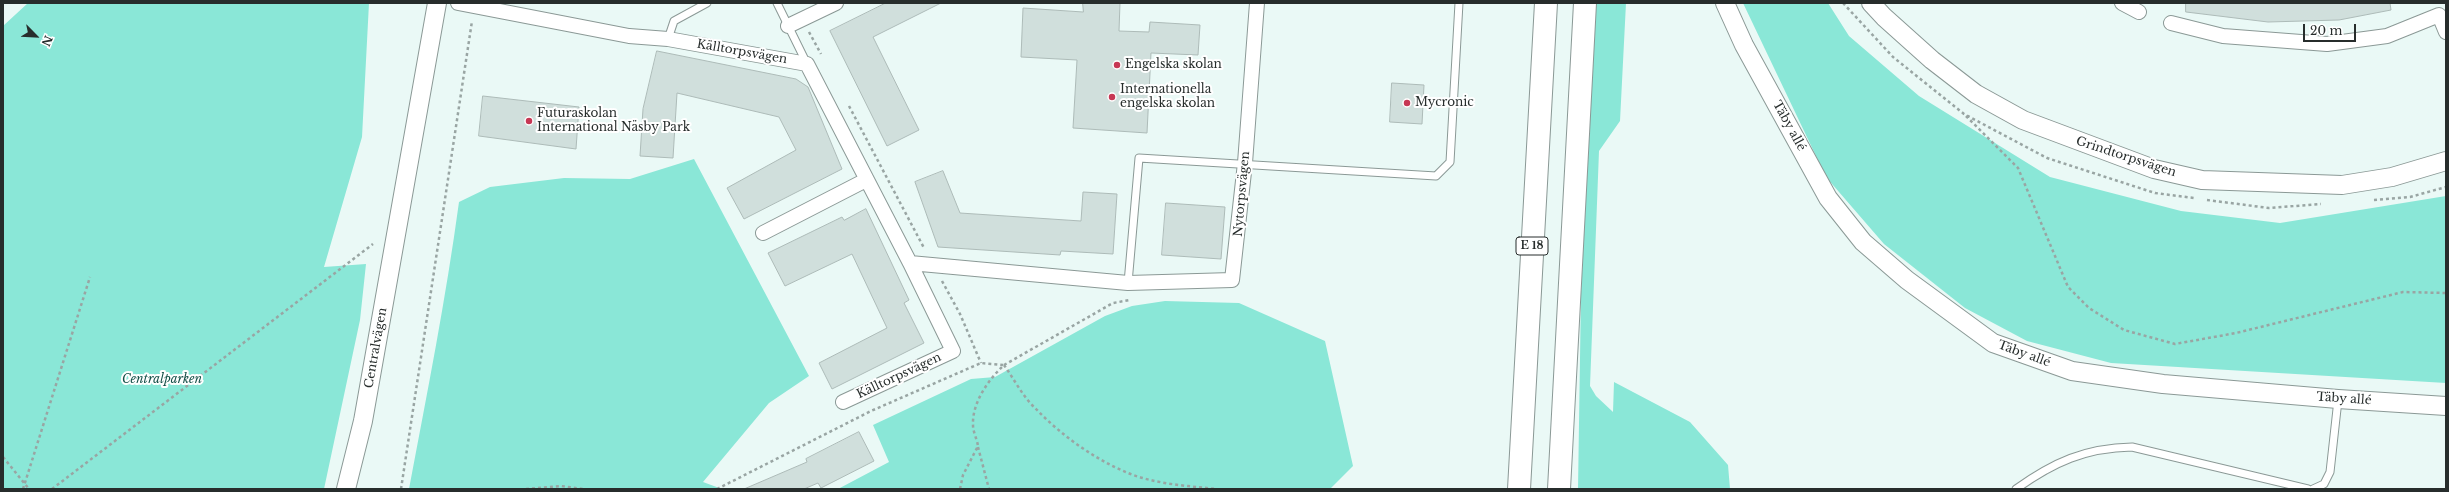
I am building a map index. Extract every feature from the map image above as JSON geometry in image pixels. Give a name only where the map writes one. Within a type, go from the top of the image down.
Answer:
[{"type":"highway","name":"E 18","points":[[1519,489],[1546,3]]},
{"type":"highway","points":[[1559,489],[1585,3]]},
{"type":"street","name":"Centralvägen","points":[[346,489],[363,421],[437,3]]},
{"type":"street","name":"Centralvägen","points":[[402,206],[449,3]]},
{"type":"street","name":"Källtorpsvägen","points":[[458,3],[629,36],[668,39],[807,64],[910,263],[953,351],[843,402]]},
{"type":"street","points":[[788,26],[836,3]]},
{"type":"street","name":"Nytorpsvägen","points":[[1128,283],[1232,280],[1244,163],[1257,3]]},
{"type":"street","name":"Täby allé","points":[[1725,3],[1744,45],[1828,198],[1863,242],[1907,280],[1993,343],[2072,371],[2164,384],[2338,400],[2446,406]]},
{"type":"street","name":"Grindtorpsvägen","points":[[1871,3],[1884,17],[1932,60],[1976,94],[2023,120],[2154,169],[2202,180],[2342,186],[2392,177],[2446,161]]},
{"type":"street","points":[[2122,3],[2139,12]]},
{"type":"street","points":[[2171,24],[2223,36],[2327,44],[2387,36],[2439,15],[2446,32]]},
{"type":"street","points":[[763,233],[866,180]]},
{"type":"street","points":[[910,263],[1128,283]]},
{"type":"lane","points":[[668,39],[674,21],[707,3]]},
{"type":"lane","points":[[777,3],[807,64]]},
{"type":"lane","points":[[1128,283],[1139,158],[1244,163],[1436,176],[1450,162],[1459,3]]},
{"type":"lane","points":[[2313,489],[2324,484],[2330,472],[2338,400]]},
{"type":"lane","points":[[2016,489],[2042,471],[2067,459],[2106,448],[2132,447],[2308,489]]},
{"type":"path","points":[[401,489],[474,6]]},
{"type":"path","points":[[803,20],[822,57]]},
{"type":"path","points":[[848,105],[960,314],[982,363]]},
{"type":"path","points":[[1964,114],[2018,168],[2068,287],[2089,308],[2124,330],[2175,344],[2236,333],[2403,292],[2446,293]]},
{"type":"path","points":[[52,489],[373,244]]},
{"type":"path","points":[[23,489],[90,277]]},
{"type":"path","points":[[989,489],[973,426],[974,413],[984,389],[1004,365],[1113,303],[1134,300]]},
{"type":"path","points":[[717,489],[871,411],[982,363],[1004,365],[1035,408],[1069,439],[1096,456],[1128,473],[1178,486],[1217,489]]},
{"type":"path","points":[[960,489],[963,475],[978,446]]},
{"type":"path","points":[[3,457],[29,489]]},
{"type":"path","points":[[526,489],[561,486],[582,489]]},
{"type":"green space","name":"Centralparken","points":[[28,3],[369,3],[362,137],[324,267],[366,264],[360,320],[324,489],[3,489],[3,26]]},
{"type":"green space","points":[[1596,3],[1626,3],[1620,121],[1599,151],[1590,386],[1596,396],[1613,412],[1614,382],[1690,422],[1728,465],[1730,489],[1578,489],[1581,293]]},
{"type":"green space","points":[[1743,3],[1828,3],[1849,36],[1919,96],[2050,177],[2181,211],[2280,223],[2446,196],[2446,383],[2111,363],[2027,341],[1965,308],[1884,244],[1826,177]]},
{"type":"green space","points":[[694,159],[809,376],[769,403],[703,482],[722,489],[409,489],[442,310],[459,202],[490,187],[564,178],[630,179]]},
{"type":"green space","points":[[1165,301],[1239,303],[1325,341],[1353,466],[1330,489],[838,489],[889,462],[873,425],[971,379],[995,377],[1105,316],[1132,306]]},
{"type":"building","points":[[886,3],[941,3],[873,37],[919,130],[887,146],[830,31]]},
{"type":"building","name":"Internationella engelska skolan","points":[[1083,3],[1120,3],[1119,31],[1149,32],[1150,22],[1200,25],[1198,55],[1151,53],[1147,133],[1073,128],[1077,60],[1021,57],[1023,8],[1083,12]]},
{"type":"building","points":[[2186,3],[2390,3],[2391,10],[2339,20],[2268,22],[2186,12]]},
{"type":"building","points":[[657,51],[796,79],[808,87],[842,169],[744,219],[727,188],[796,150],[779,117],[677,93],[673,158],[640,156],[643,109]]},
{"type":"building","name":"Mycronic","points":[[1392,83],[1424,85],[1422,124],[1390,122]]},
{"type":"building","name":"Futuraskolan International Näsby Park","points":[[483,96],[579,107],[576,149],[479,136]]},
{"type":"building","points":[[943,171],[960,213],[1081,221],[1083,192],[1117,194],[1113,254],[1061,251],[1060,255],[938,247],[915,182]]},
{"type":"building","points":[[1166,203],[1225,207],[1221,259],[1162,255]]},
{"type":"building","points":[[866,209],[909,300],[904,303],[924,343],[832,389],[819,363],[887,328],[852,254],[785,286],[768,253],[842,217],[844,220]]},
{"type":"building","points":[[859,432],[874,461],[821,488],[818,483],[804,489],[744,489],[807,462],[806,459]]},
{"type":"place","name":"Engelska skolan","points":[[1117,65]]},
{"type":"place","name":"Internationella engelska skolan","points":[[1112,97]]},
{"type":"place","name":"Mycronic","points":[[1407,103]]},
{"type":"place","name":"Futuraskolan International Näsby Park","points":[[529,121]]}]
